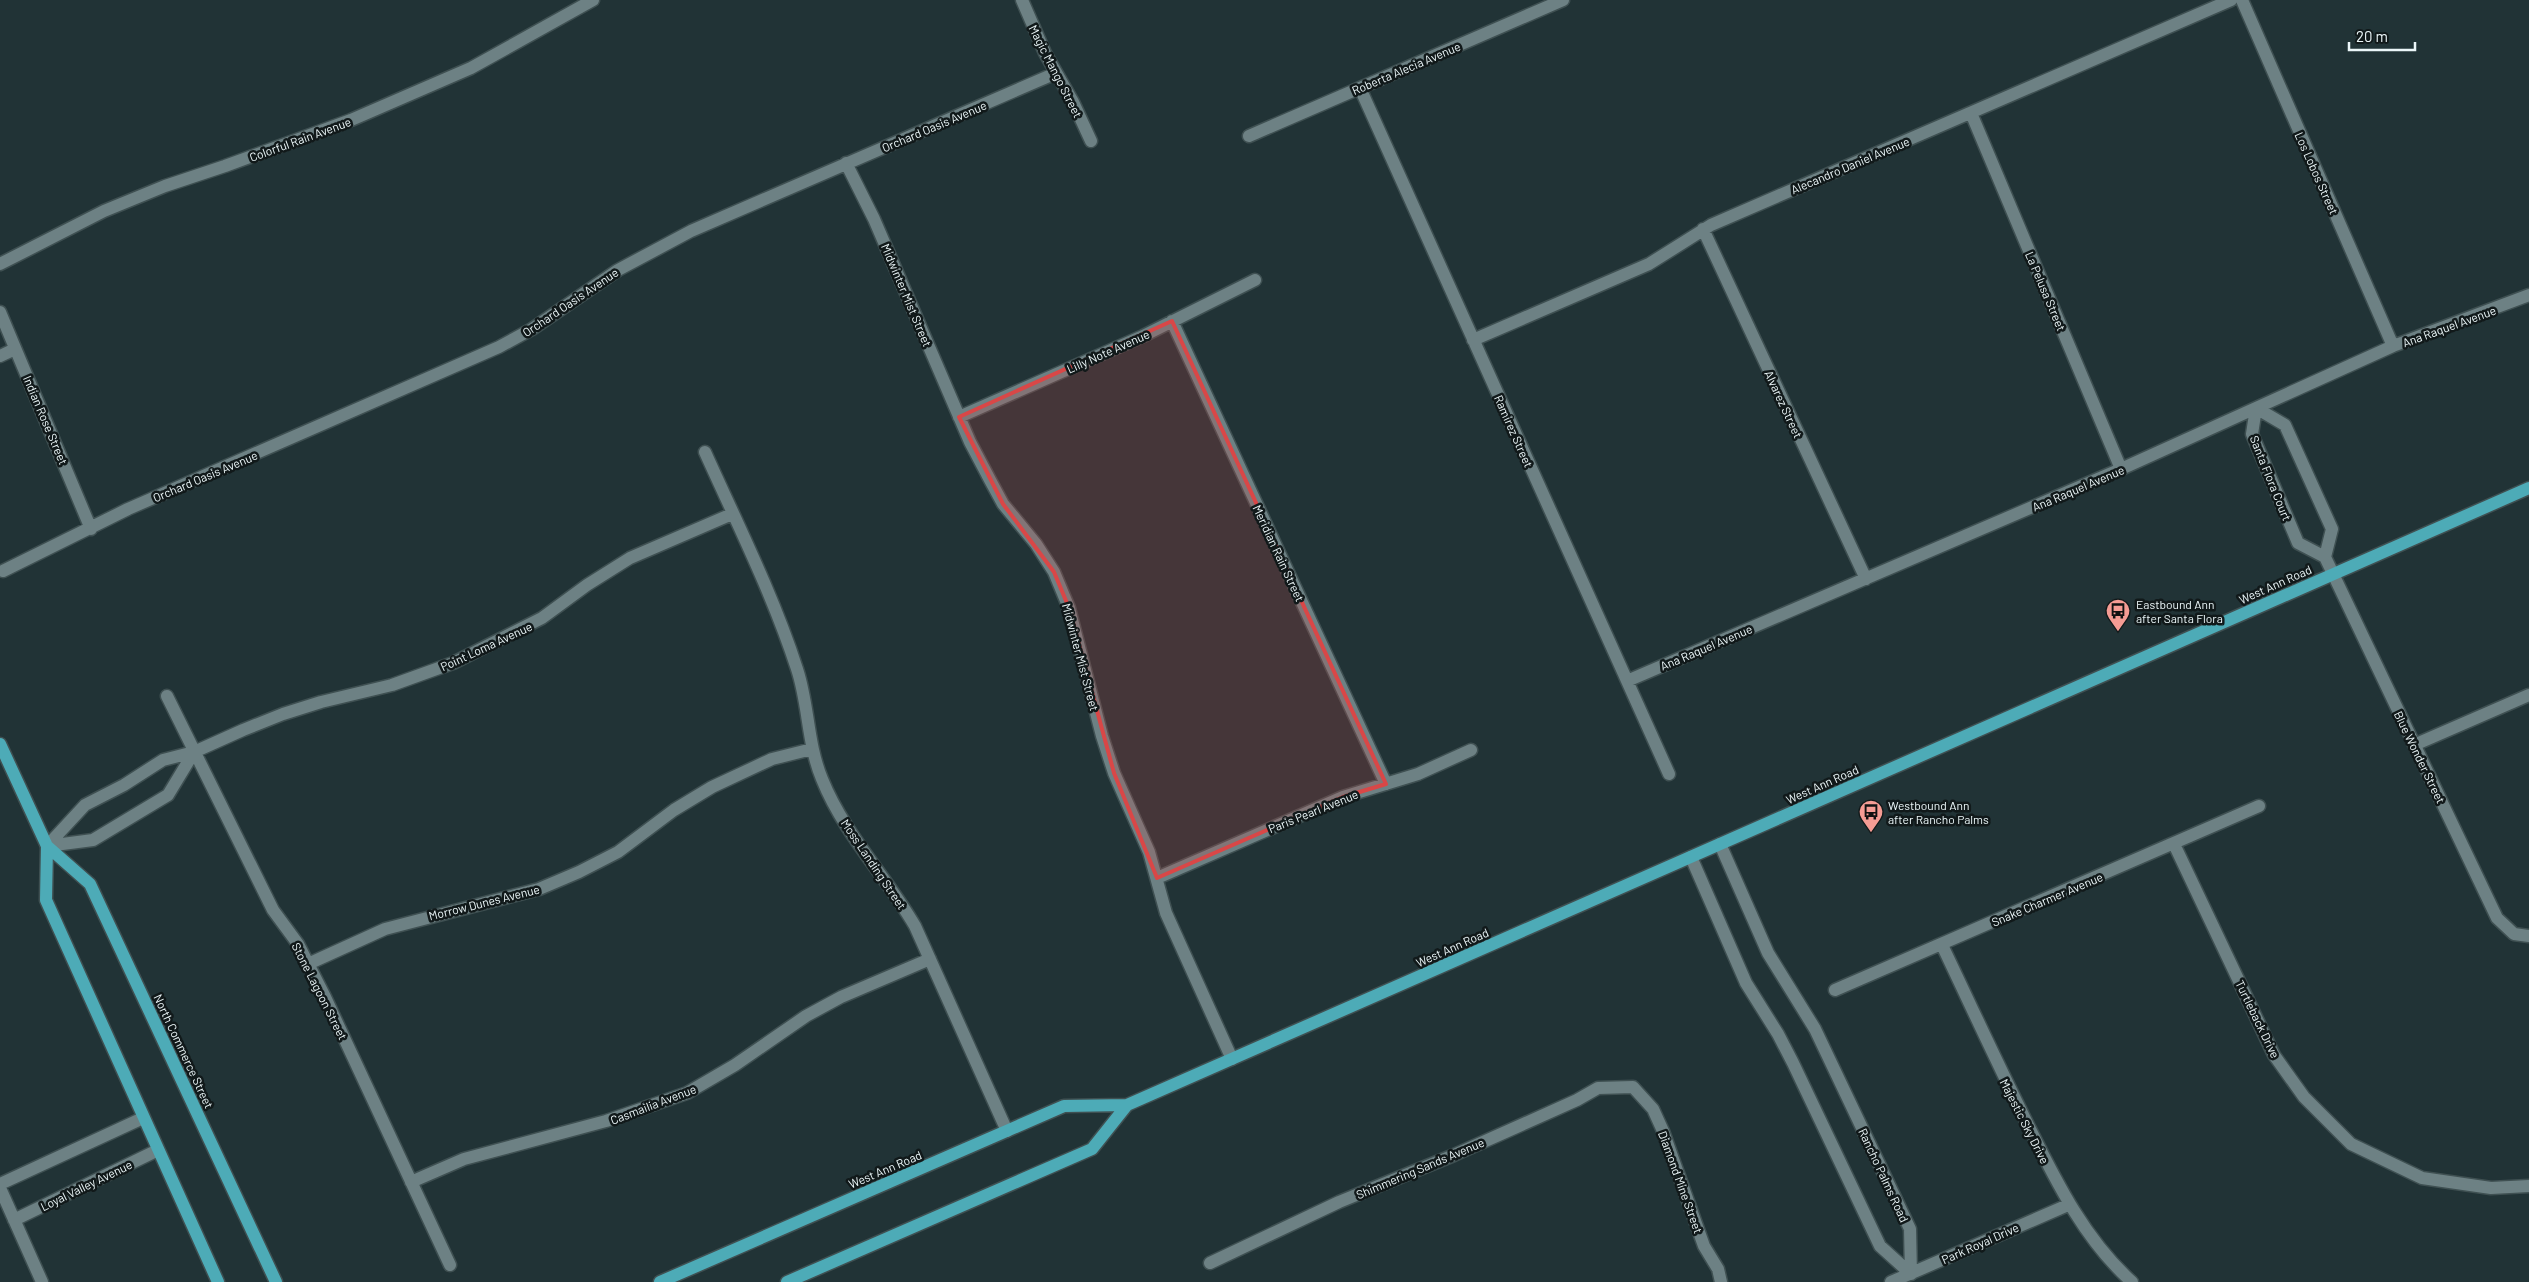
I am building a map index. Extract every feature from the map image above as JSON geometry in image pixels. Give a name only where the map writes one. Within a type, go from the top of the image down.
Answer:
[{"type":"main road","name":"West Ann Road","points":[[660,1282],[1064,1106],[1126,1105],[2529,488]]},
{"type":"main road","name":"North Commerce Street","points":[[0,744],[47,846],[90,884],[276,1282]]},
{"type":"main road","name":"North Commerce Street","points":[[47,846],[46,900],[218,1282]]},
{"type":"main road","name":"West Ann Road","points":[[787,1282],[1092,1149],[1126,1105]]},
{"type":"street","name":"Colorful Rain Avenue","points":[[0,264],[104,211],[165,186],[351,120],[463,72],[593,0]]},
{"type":"street","name":"Magic Mango Street","points":[[1022,0],[1045,53],[1091,141]]},
{"type":"street","name":"Roberta Alecia Avenue","points":[[1249,136],[1563,0]]},
{"type":"street","name":"Alecandro Daniel Avenue","points":[[1473,340],[1649,264],[1703,229],[2231,0]]},
{"type":"street","name":"Los Lobos Street","points":[[2242,0],[2392,346]]},
{"type":"street","name":"Orchard Oasis Avenue","points":[[3,571],[128,509],[500,346],[532,329],[618,270],[691,231],[1056,73]]},
{"type":"street","name":"Ramirez Street","points":[[1360,88],[1668,774]]},
{"type":"street","name":"La Pelusa Street","points":[[1971,113],[2121,469]]},
{"type":"street","name":"Midwinter Mist Street","points":[[846,164],[874,220],[959,417],[1003,504],[1036,544],[1054,572],[1069,608],[1102,736],[1114,773],[1149,852],[1166,913],[1232,1059]]},
{"type":"street","name":"Alvarez Street","points":[[1703,229],[1866,579]]},
{"type":"street","name":"Lilly Note Avenue","points":[[959,417],[1143,336],[1255,280]]},
{"type":"street","name":"Ana Raquel Avenue","points":[[1627,681],[2121,469],[2392,346],[2529,295]]},
{"type":"street","name":"Indian Rose Street","points":[[0,312],[91,529]]},
{"type":"street","name":"Meridian Rain Street","points":[[1172,321],[1386,784]]},
{"type":"street","points":[[0,356],[16,349]]},
{"type":"street","points":[[2256,408],[2285,425],[2332,529],[2325,557],[2332,574]]},
{"type":"street","name":"Santa Flora Court","points":[[2256,408],[2252,434],[2298,544],[2325,557]]},
{"type":"street","name":"Moss Landing Street","points":[[705,452],[789,643],[806,700],[808,735],[821,778],[831,798],[872,864],[896,895],[930,959],[1007,1131]]},
{"type":"street","name":"Point Loma Avenue","points":[[47,846],[84,805],[124,785],[163,760],[194,752],[284,714],[321,702],[392,685],[453,663],[542,618],[587,585],[630,558],[732,514]]},
{"type":"street","name":"Blue Wonder Street","points":[[2332,574],[2497,918],[2514,934],[2529,936]]},
{"type":"street","points":[[2414,746],[2529,695]]},
{"type":"street","name":"Stone Lagoon Street","points":[[167,696],[273,910],[298,944],[308,964],[450,1265]]},
{"type":"street","name":"Morrow Dunes Avenue","points":[[308,964],[385,929],[539,889],[618,852],[674,810],[712,787],[772,759],[812,748]]},
{"type":"street","name":"Paris Pearl Avenue","points":[[1157,878],[1344,796],[1418,774],[1471,750]]},
{"type":"street","points":[[47,846],[92,840],[168,795],[194,752]]},
{"type":"street","name":"Snake Charmer Avenue","points":[[1835,990],[2259,806]]},
{"type":"street","name":"Rancho Palms Road","points":[[1720,844],[1768,953],[1815,1029],[1910,1229],[1911,1274]]},
{"type":"street","name":"Turtleback Drive","points":[[2174,844],[2274,1055],[2304,1096],[2351,1144],[2422,1178],[2491,1188],[2529,1186]]},
{"type":"street","points":[[1691,857],[1746,983],[1778,1034],[1793,1063],[1880,1246],[1911,1274]]},
{"type":"street","name":"Majestic Sky Drive","points":[[1942,945],[2002,1075],[2068,1205],[2118,1270],[2132,1282]]},
{"type":"street","name":"Casmailia Avenue","points":[[411,1182],[464,1160],[606,1121],[687,1093],[735,1065],[815,1011],[841,997],[930,959]]},
{"type":"street","name":"Shimmering Sands Avenue","points":[[1210,1263],[1339,1202],[1454,1155],[1577,1100],[1598,1088],[1633,1087]]},
{"type":"street","name":"Diamond Mine Street","points":[[1633,1087],[1653,1109],[1663,1131],[1704,1246],[1718,1269],[1721,1282]]},
{"type":"street","points":[[42,1282],[0,1186],[143,1118]]},
{"type":"street","name":"Loyal Valley Avenue","points":[[14,1220],[158,1150]]},
{"type":"street","name":"Park Royal Drive","points":[[1891,1282],[2068,1205]]},
{"type":"highlighted area","points":[[1172,321],[1386,784],[1343,797],[1157,878],[1114,773],[1069,608],[1054,572],[1003,504],[959,417]]},
{"type":"place","name":"Eastbound Ann after Santa Flora","points":[[2118,632]]},
{"type":"place","name":"Westbound Ann after Rancho Palms","points":[[1871,833]]}]
